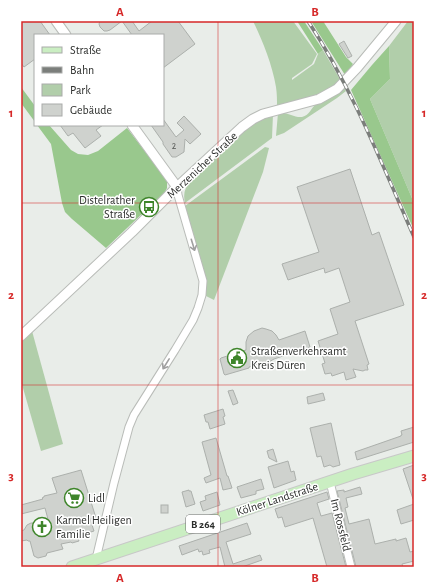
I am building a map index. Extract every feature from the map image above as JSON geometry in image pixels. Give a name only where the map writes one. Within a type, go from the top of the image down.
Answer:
[{"type":"main road","name":"Kölner Landstraße","points":[[72,567],[330,482],[414,456]]},
{"type":"street","points":[[56,21],[65,34]]},
{"type":"street","name":"Merzenicher Straße","points":[[21,336],[242,127],[263,114],[319,99],[336,89],[346,81],[396,21]]},
{"type":"street","points":[[96,559],[129,427],[134,415],[192,320],[202,295],[203,281],[177,187],[133,126]]},
{"type":"street","name":"Im Rossfeld","points":[[330,482],[351,567]]},
{"type":"green space","points":[[253,21],[293,21],[317,54],[312,64],[292,78],[292,80],[314,64],[318,54],[323,50],[341,81],[320,96],[277,106],[276,87],[270,62]]},
{"type":"green space","points":[[297,21],[304,21],[323,50],[318,54]]},
{"type":"green space","points":[[311,21],[323,21],[346,57],[353,64],[345,75]]},
{"type":"green space","points":[[408,21],[414,21],[414,203],[370,99],[390,79],[389,46]]},
{"type":"green space","points":[[389,46],[390,79],[370,99],[414,203],[414,230],[351,90]]},
{"type":"green space","points":[[21,87],[34,105],[34,121],[21,103]]},
{"type":"green space","points":[[344,88],[346,91],[337,98],[284,133],[276,136],[278,113],[299,117],[305,116],[319,102]]},
{"type":"green space","points":[[273,114],[272,138],[185,203],[184,197],[186,188],[188,184],[204,169],[202,168],[250,125]]},
{"type":"green space","points":[[38,126],[50,126],[71,150],[78,154],[88,155],[98,151],[127,128],[167,180],[167,188],[165,192],[106,248],[65,212],[51,144]]},
{"type":"green space","points":[[265,147],[269,148],[263,172],[214,300],[206,296],[206,283],[185,206]]},
{"type":"green space","points":[[32,331],[63,444],[41,451],[21,381],[21,341]]},
{"type":"building","points":[[21,21],[40,21],[49,34],[34,34],[34,60],[24,67],[21,63]]},
{"type":"building","points":[[100,21],[122,21],[110,30],[104,31],[100,27]]},
{"type":"building","points":[[122,21],[132,21],[139,31],[152,21],[178,21],[195,44],[164,67],[164,34],[131,34]]},
{"type":"building","points":[[344,41],[352,56],[348,58],[339,44]]},
{"type":"building","points":[[184,116],[201,134],[190,144],[185,139],[184,152],[176,157],[172,157],[152,126],[164,126],[164,120],[176,137],[184,130],[177,123]]},
{"type":"building","points":[[61,126],[102,126],[96,130],[101,136],[85,148],[73,133],[68,136]]},
{"type":"building","points":[[350,169],[372,235],[379,232],[404,305],[355,321],[369,364],[367,365],[368,370],[363,371],[353,369],[356,377],[346,380],[344,372],[332,376],[331,373],[325,374],[322,364],[325,363],[318,341],[338,334],[330,309],[350,302],[339,268],[325,273],[324,268],[288,280],[282,264],[319,252],[297,187]]},
{"type":"building","points":[[262,328],[272,331],[279,340],[305,331],[310,347],[269,362],[225,375],[220,359],[246,350],[248,336],[254,331]]},
{"type":"building","points":[[233,390],[238,403],[233,405],[228,391]]},
{"type":"building","points":[[323,393],[325,400],[308,404],[307,397]]},
{"type":"building","points":[[223,409],[225,424],[210,429],[204,415]]},
{"type":"building","points":[[331,423],[340,465],[333,467],[330,465],[324,467],[321,456],[317,457],[310,428]]},
{"type":"building","points":[[414,427],[414,442],[357,460],[355,452],[401,436],[401,431]]},
{"type":"building","points":[[216,438],[232,488],[223,490],[220,478],[206,483],[204,478],[211,475],[202,442]]},
{"type":"building","points":[[273,449],[277,462],[269,458],[267,451]]},
{"type":"building","points":[[288,461],[291,472],[294,471],[296,480],[274,488],[268,467]]},
{"type":"building","points":[[414,465],[414,499],[413,499],[403,469]]},
{"type":"building","points":[[81,470],[96,518],[90,519],[94,531],[77,536],[79,541],[61,544],[63,549],[47,553],[46,556],[38,558],[34,556],[30,541],[21,541],[21,531],[31,523],[35,523],[40,526],[49,523],[45,508],[21,514],[21,505],[43,499],[42,498],[44,496],[57,493],[52,478]]},
{"type":"building","points":[[261,479],[264,489],[256,491],[256,494],[241,498],[237,487]]},
{"type":"building","points":[[360,487],[362,494],[346,498],[348,507],[345,508],[349,524],[369,519],[375,544],[406,538],[410,552],[414,551],[414,561],[402,564],[403,567],[356,567],[337,491],[344,490],[344,492]]},
{"type":"building","points":[[189,490],[191,491],[195,504],[186,507],[182,492]]},
{"type":"building","points":[[217,492],[220,505],[203,511],[200,502],[206,500],[205,496]]},
{"type":"building","points":[[327,492],[329,499],[317,503],[321,516],[332,513],[346,567],[327,567],[313,518],[285,527],[282,517],[278,518],[275,509]]},
{"type":"building","points":[[414,504],[414,520],[401,524],[397,510]]},
{"type":"building","points":[[161,505],[168,505],[168,513],[161,513]]},
{"type":"building","points":[[247,523],[251,534],[226,542],[233,564],[260,555],[262,560],[242,567],[225,567],[220,547],[209,550],[210,553],[203,555],[202,551],[199,552],[198,549],[182,555],[179,546]]},
{"type":"railway","points":[[308,21],[339,73],[366,127],[414,237]]},
{"type":"place","name":"Distelrather Straße","points":[[149,207]]},
{"type":"place","name":"Straßenverkehrsamt Kreis Düren","points":[[237,358]]},
{"type":"place","name":"Lidl","points":[[74,498]]},
{"type":"place","name":"Karmel Heiligen Familie","points":[[42,527]]}]
